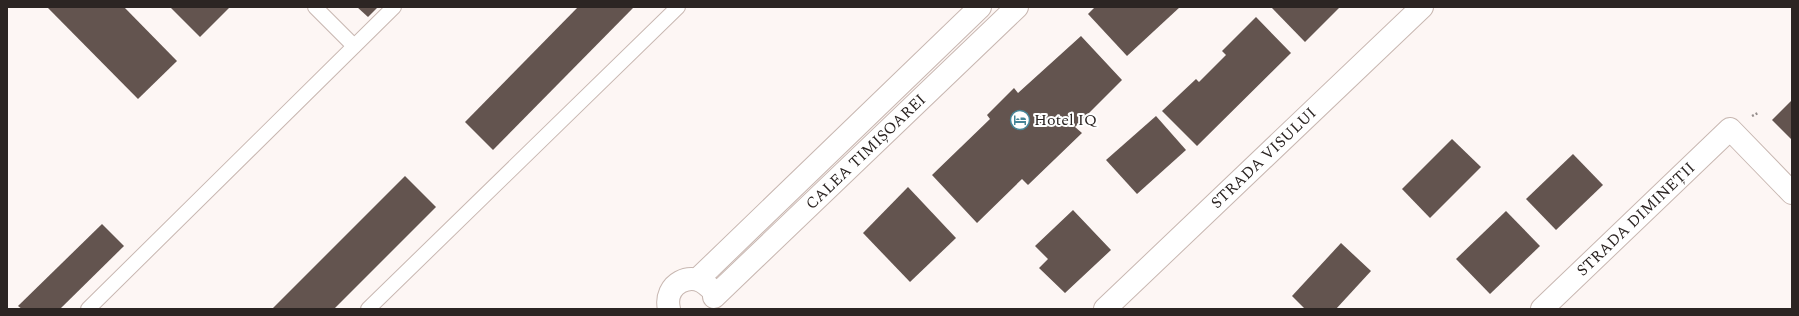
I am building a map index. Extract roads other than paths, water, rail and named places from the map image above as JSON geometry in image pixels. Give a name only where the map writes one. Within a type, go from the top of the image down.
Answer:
[{"type":"main road","name":"CALEA TIMIȘOAREI","points":[[698,280],[980,7]]},
{"type":"main road","name":"CALEA TIMIȘOAREI","points":[[714,303],[1017,7]]},
{"type":"main road","name":"STRADA VISULUI","points":[[1105,309],[1422,7]]},
{"type":"main road","name":"STRADA DIMINEȚII","points":[[1542,309],[1730,129],[1792,193]]},
{"type":"main road","points":[[668,309],[669,295],[675,285],[686,279],[698,280],[708,286],[714,303]]},
{"type":"lane","points":[[316,7],[354,46]]},
{"type":"lane","points":[[88,309],[394,7]]},
{"type":"lane","points":[[368,309],[678,7]]},
{"type":"place","name":"Hotel IQ","points":[[1020,120]]}]
